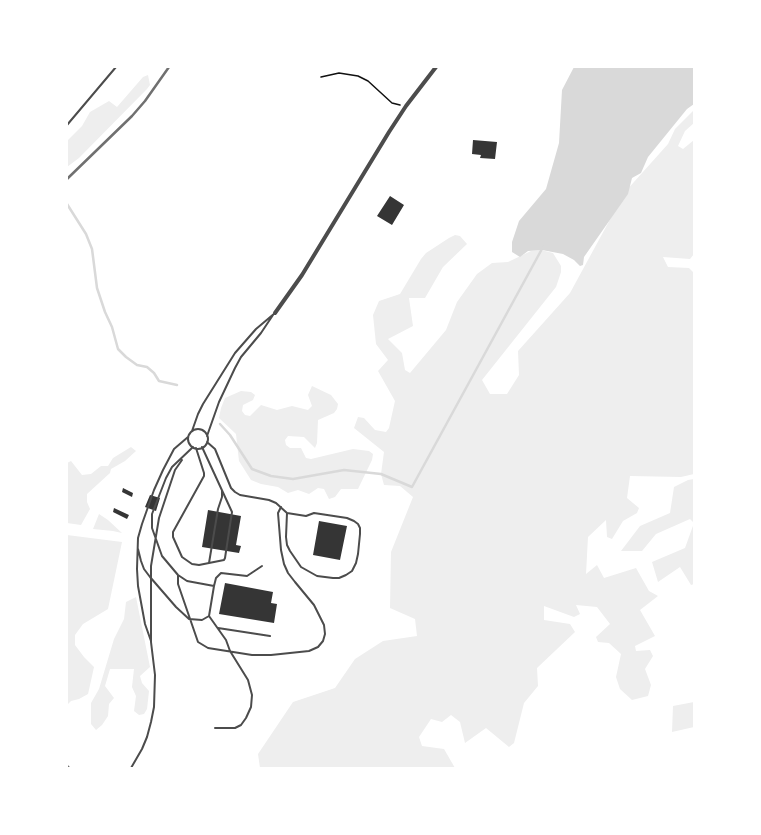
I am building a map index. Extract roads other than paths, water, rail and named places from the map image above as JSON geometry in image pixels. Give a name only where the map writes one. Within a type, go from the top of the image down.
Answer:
[{"type":"street","points":[[275,313],[302,275],[406,106],[436,67]]},
{"type":"lane","points":[[67,125],[116,67]]},
{"type":"lane","points":[[151,642],[145,624],[138,586],[137,569],[138,538],[154,490],[174,449],[188,437],[192,431],[203,404],[236,353],[256,329],[275,313]]},
{"type":"lane","points":[[214,586],[187,581],[178,575],[162,556],[152,528],[152,514],[158,495],[172,467],[195,448],[202,447],[207,442],[207,436],[219,402],[235,368],[241,357],[275,313]]},
{"type":"lane","points":[[192,431],[201,429],[207,436]]},
{"type":"lane","points":[[188,437],[189,443],[195,448],[204,476],[173,532],[173,537],[182,557],[188,562],[199,565],[224,560],[232,512],[202,447]]},
{"type":"lane","points":[[207,442],[215,449],[231,488],[240,495],[269,500],[276,503],[287,513],[306,516],[314,513],[347,518],[358,524],[360,528],[358,554],[356,563],[352,570],[346,576],[333,578],[317,576],[301,567],[290,552],[287,545],[287,513]]},
{"type":"lane","points":[[131,768],[142,749],[152,722],[155,675],[151,642],[150,577],[159,518],[175,470],[183,458]]},
{"type":"lane","points":[[209,563],[222,491]]},
{"type":"lane","points":[[178,575],[178,584],[198,642],[208,648],[252,655],[295,653],[310,651],[318,647],[323,641],[325,634],[321,617],[314,605],[288,573],[284,564],[281,550],[278,513],[281,507]]},
{"type":"lane","points":[[138,549],[141,561],[150,577],[176,607],[189,619],[202,620],[209,616]]},
{"type":"lane","points":[[215,728],[236,728],[241,725],[251,707],[252,695],[250,686],[230,651],[226,640],[209,616],[216,578],[221,573],[247,576],[262,566]]},
{"type":"lane","points":[[218,628],[270,636]]},
{"type":"waterway","points":[[67,204],[86,234],[92,249],[97,288],[112,327],[118,349],[137,365],[147,367],[154,373],[159,381],[177,385]]},
{"type":"waterway","points":[[220,424],[230,435],[252,469],[271,476],[293,479],[344,470],[381,474],[412,487],[543,247]]},
{"type":"railway","points":[[67,179],[132,116],[145,101],[169,67]]}]
